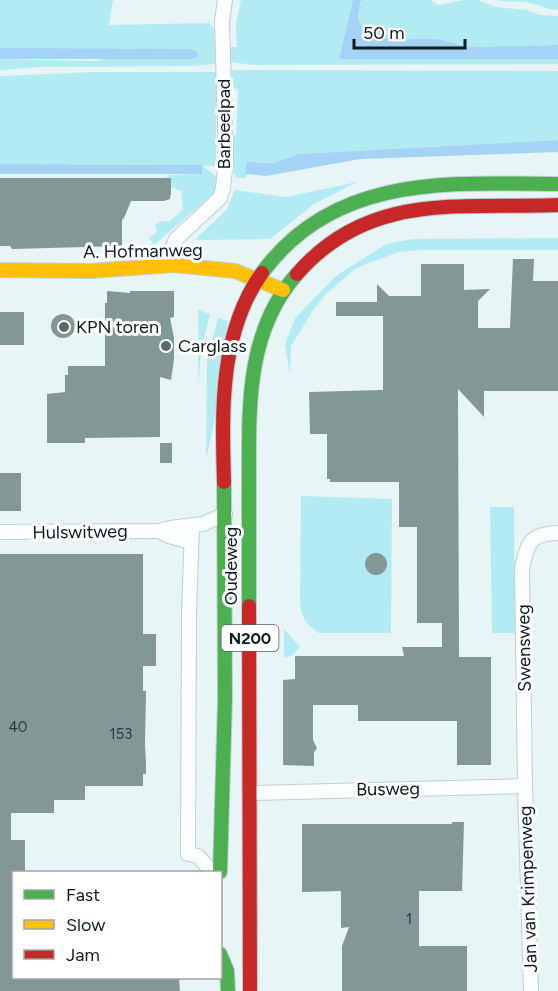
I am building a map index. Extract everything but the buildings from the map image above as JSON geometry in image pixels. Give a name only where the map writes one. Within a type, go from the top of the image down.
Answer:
[{"type":"main road","name":"N200","points":[[259,279],[281,249],[312,224],[344,206],[367,197],[410,188],[558,184]]},
{"type":"main road","name":"N200","points":[[283,290],[300,267],[326,244],[349,230],[387,215],[437,207],[558,205]]},
{"type":"main road","name":"A. Hofmanweg","points":[[0,270],[90,271],[174,265],[235,270],[283,290]]},
{"type":"main road","name":"Oudeweg","points":[[220,871],[225,748],[224,393],[232,337],[240,314],[259,279]]},
{"type":"main road","name":"Oudeweg","points":[[250,991],[250,397],[260,339],[283,290]]},
{"type":"main road","points":[[222,959],[227,971],[228,991]]},
{"type":"street","name":"Barbeelpad","points":[[174,265],[172,249],[176,239],[220,198],[225,178],[222,21],[225,0]]},
{"type":"street","name":"Hulswitweg","points":[[0,532],[159,531],[203,525],[225,514]]},
{"type":"street","points":[[192,527],[189,613],[188,854],[198,856],[210,871]]},
{"type":"street","name":"Hulswitweg","points":[[159,531],[169,537],[191,542]]},
{"type":"street","name":"Swensweg","points":[[525,786],[522,568],[528,544],[541,534],[558,533]]},
{"type":"street","name":"Busweg","points":[[251,793],[525,786]]},
{"type":"street","name":"Jan van Krimpenweg","points":[[525,786],[531,991]]},
{"type":"shaded area","points":[[0,0],[113,0],[109,25],[209,23],[214,29],[215,64],[37,67],[0,70],[0,59],[96,61],[133,48],[92,50],[0,48]]},
{"type":"shaded area","points":[[241,0],[353,0],[339,59],[558,59],[558,64],[254,65],[230,62],[229,47],[237,47],[236,24]]},
{"type":"shaded area","points":[[353,0],[361,0],[358,17],[366,38],[438,39],[469,47],[558,45],[558,59],[339,59]]},
{"type":"shaded area","points":[[361,0],[430,0],[438,5],[478,0],[496,7],[558,16],[558,45],[469,47],[438,39],[366,38],[358,17]]},
{"type":"shaded area","points":[[496,0],[558,0],[558,10],[526,2]]},
{"type":"shaded area","points":[[0,48],[191,49],[198,53],[197,57],[191,59],[0,59]]},
{"type":"shaded area","points":[[230,70],[558,71],[558,140],[299,154],[274,163],[247,162],[246,178],[235,177],[232,135],[236,135],[238,91],[230,83]]},
{"type":"shaded area","points":[[95,72],[216,72],[216,166],[203,166],[216,176],[215,192],[154,245],[149,238],[157,232],[155,225],[162,221],[170,221],[183,210],[181,191],[168,186],[167,175],[201,174],[202,165],[0,164],[0,76]]},
{"type":"shaded area","points":[[558,140],[558,152],[360,159],[266,176],[245,174],[247,162],[274,163],[299,154]]},
{"type":"shaded area","points":[[0,164],[202,165],[202,174],[0,174]]},
{"type":"shaded area","points":[[357,182],[314,204],[270,239],[195,240],[227,209],[235,190],[286,197]]},
{"type":"shaded area","points":[[558,238],[558,250],[399,252],[354,270],[325,295],[291,346],[290,374],[285,345],[295,318],[336,276],[386,244],[413,239]]},
{"type":"shaded area","points":[[198,310],[210,314],[202,345],[198,384]]},
{"type":"shaded area","points":[[218,318],[228,321],[213,428],[206,459],[207,359]]},
{"type":"shaded area","points":[[301,496],[392,499],[391,633],[319,633],[305,620],[300,602]]},
{"type":"shaded area","points":[[490,507],[514,507],[515,633],[492,633]]},
{"type":"shaded area","points":[[284,629],[300,647],[293,655],[284,658]]},
{"type":"traffic: fast","points":[[262,273],[291,241],[323,217],[359,201],[396,191],[435,186],[558,184]]},
{"type":"traffic: fast","points":[[249,606],[250,400],[259,346],[268,321],[280,297],[297,274]]},
{"type":"traffic: fast","points":[[220,871],[225,699],[224,482]]},
{"type":"traffic: fast","points":[[222,959],[227,971],[228,991]]},
{"type":"traffic: slow","points":[[0,270],[90,271],[174,265],[235,271],[283,290]]},
{"type":"traffic: jam","points":[[297,274],[325,247],[354,229],[385,217],[418,210],[451,207],[558,205]]},
{"type":"traffic: jam","points":[[224,482],[223,428],[226,374],[238,321],[248,296],[262,273]]},
{"type":"traffic: jam","points":[[249,606],[250,991]]},
{"type":"place","name":"KPN toren","points":[[64,327]]},
{"type":"place","name":"Carglass","points":[[166,346]]}]
